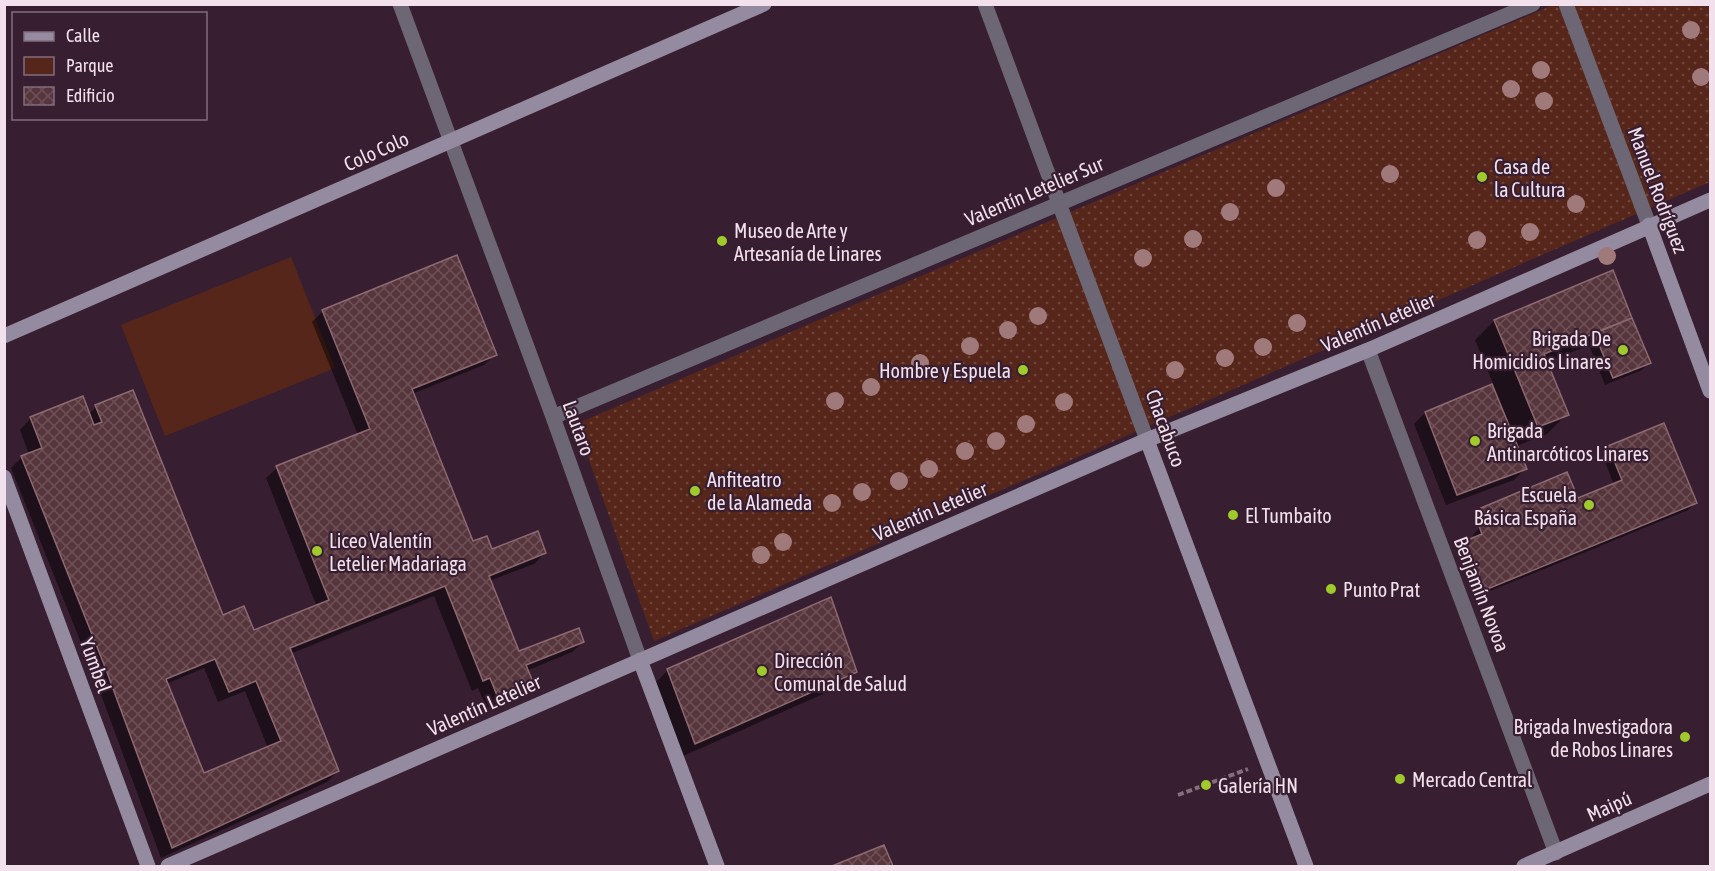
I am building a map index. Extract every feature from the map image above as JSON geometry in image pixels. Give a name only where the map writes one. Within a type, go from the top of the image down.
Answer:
[{"type":"main road","name":"Colo Colo","points":[[4,336],[765,4]]},
{"type":"main road","name":"Valentín Letelier","points":[[168,867],[1147,440],[1368,350],[1710,200]]},
{"type":"main road","name":"Manuel Rodríguez","points":[[1649,225],[1710,391]]},
{"type":"main road","name":"Chacabuco","points":[[1147,440],[1306,867]]},
{"type":"main road","name":"Yumbel","points":[[4,477],[148,867]]},
{"type":"main road","name":"Lautaro","points":[[640,660],[717,867]]},
{"type":"main road","name":"Maipú","points":[[1524,867],[1710,784]]},
{"type":"street","name":"Lautaro","points":[[400,4],[640,660]]},
{"type":"street","name":"Chacabuco","points":[[986,4],[1147,440]]},
{"type":"street","name":"Valentín Letelier Sur","points":[[553,417],[1533,4]]},
{"type":"street","name":"Manuel Rodríguez","points":[[1566,4],[1649,225]]},
{"type":"street","name":"Benjamín Novoa","points":[[1368,350],[1556,853]]},
{"type":"path","points":[[1178,795],[1268,761]]},
{"type":"green space","points":[[1553,5],[1710,5],[1710,182],[654,641],[576,424]]},
{"type":"green space","points":[[291,257],[335,368],[165,436],[121,325]]},
{"type":"building","points":[[457,255],[497,355],[412,389],[473,541],[487,536],[492,549],[538,531],[546,553],[489,576],[519,651],[579,628],[584,642],[526,665],[533,682],[498,698],[490,678],[483,681],[445,586],[290,648],[339,771],[172,848],[105,667],[21,456],[42,448],[30,417],[83,396],[94,425],[102,422],[95,405],[133,390],[223,615],[244,606],[254,630],[329,600],[276,466],[370,429],[322,310]],"holes":[[[215,659],[229,692],[256,681],[281,741],[204,773],[166,679]]]},
{"type":"building","points":[[1613,270],[1632,318],[1544,354],[1569,415],[1538,427],[1494,320]]},
{"type":"building","name":"Brigada De Homicidios Linares","points":[[1632,318],[1651,363],[1613,378],[1594,333]]},
{"type":"building","name":"Brigada Antinarcóticos Linares","points":[[1492,384],[1527,469],[1457,495],[1425,412]]},
{"type":"building","name":"Escuela Básica España","points":[[1664,423],[1697,503],[1485,590],[1465,541],[1482,534],[1479,526],[1487,523],[1481,508],[1567,472],[1578,498],[1622,480],[1608,446]]},
{"type":"building","name":"Dirección Comunal de Salud","points":[[831,597],[857,672],[695,744],[667,669]]},
{"type":"building","points":[[884,845],[893,866],[832,866]]},
{"type":"place","name":"Casa de la Cultura","points":[[1482,177]]},
{"type":"place","name":"Museo de Arte y Artesanía de Linares","points":[[722,241]]},
{"type":"place","name":"Brigada De Homicidios Linares","points":[[1623,350]]},
{"type":"place","name":"Hombre y Espuela","points":[[1023,370]]},
{"type":"place","name":"Brigada Antinarcóticos Linares","points":[[1475,441]]},
{"type":"place","name":"Anfiteatro de la Alameda","points":[[695,491]]},
{"type":"place","name":"Escuela Básica España","points":[[1589,505]]},
{"type":"place","name":"El Tumbaito","points":[[1233,515]]},
{"type":"place","name":"Liceo Valentín Letelier Madariaga","points":[[317,551]]},
{"type":"place","name":"Punto Prat","points":[[1331,589]]},
{"type":"place","name":"Dirección Comunal de Salud","points":[[762,671]]},
{"type":"place","name":"Brigada Investigadora de Robos Linares","points":[[1685,737]]},
{"type":"place","name":"Mercado Central","points":[[1400,779]]},
{"type":"place","name":"Galería HN","points":[[1206,785]]}]
